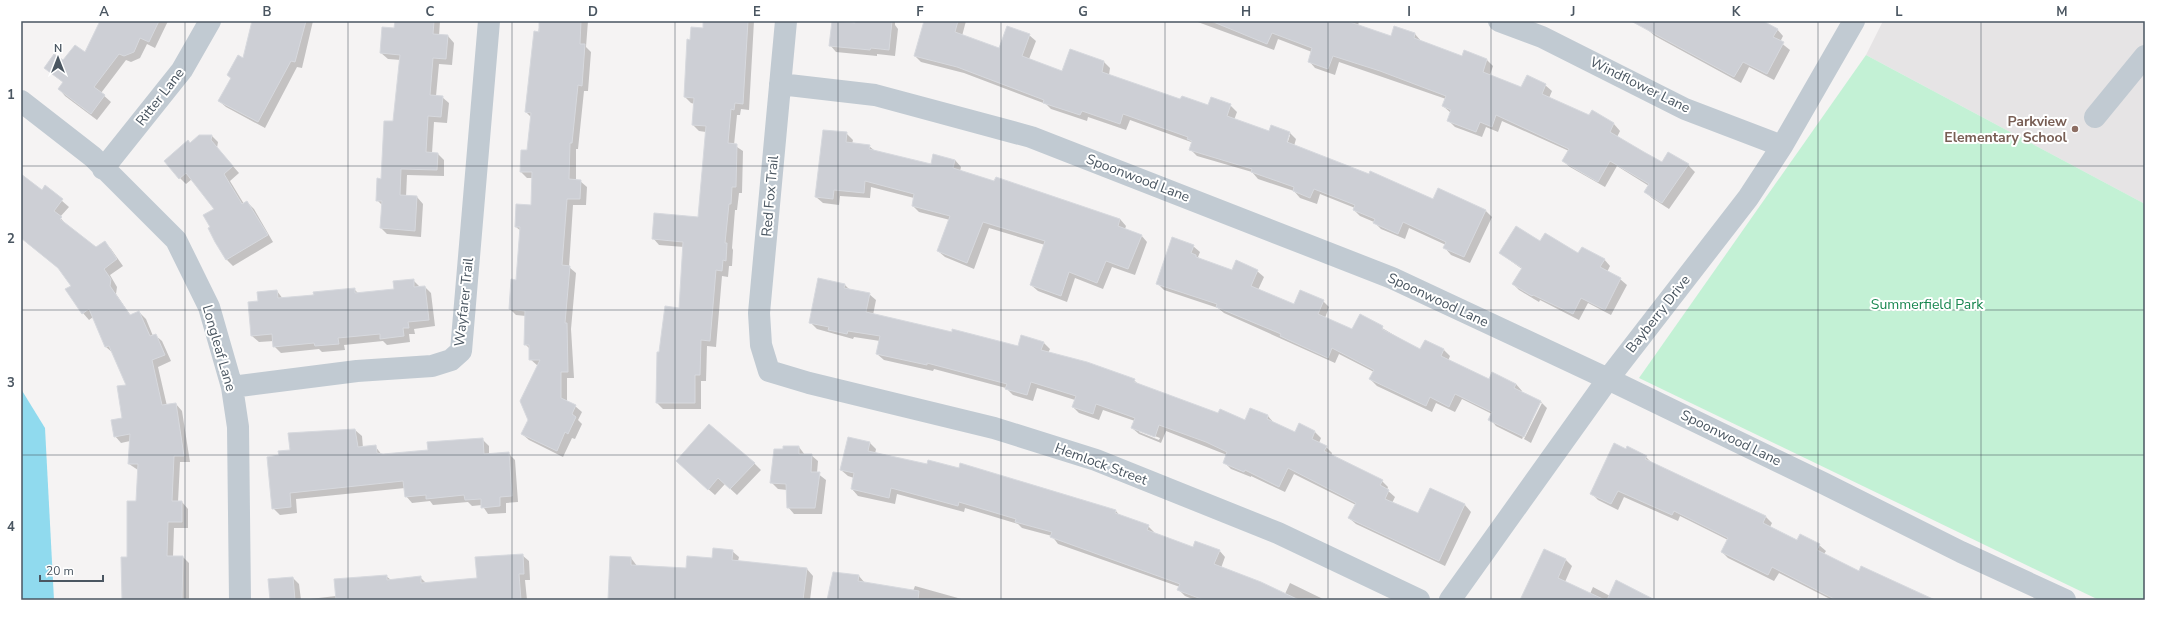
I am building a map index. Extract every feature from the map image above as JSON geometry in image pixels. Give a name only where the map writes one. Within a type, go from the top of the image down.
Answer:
[{"type":"street","name":"Ritter Lane","points":[[103,169],[182,70],[208,28],[210,21]]},
{"type":"street","name":"Wayfarer Trail","points":[[232,387],[357,371],[432,366],[451,360],[461,351],[489,21]]},
{"type":"street","name":"Red Fox Trail","points":[[769,371],[761,345],[759,313],[786,21]]},
{"type":"street","name":"Windflower Lane","points":[[1499,21],[1542,37],[1685,109],[1782,146]]},
{"type":"street","name":"Bayberry Drive","points":[[1450,600],[1608,379],[1748,198],[1782,146],[1854,21]]},
{"type":"street","points":[[2095,117],[2145,56]]},
{"type":"street","name":"Spoonwood Lane","points":[[780,84],[876,95],[1031,137],[1392,278],[1608,379],[1823,482],[1961,552],[2065,600]]},
{"type":"street","name":"Longleaf Lane","points":[[21,100],[93,158],[176,240],[209,308],[232,387],[238,427],[240,600]]},
{"type":"street","name":"Hemlock Street","points":[[769,371],[809,383],[994,428],[1096,460],[1278,533],[1419,600]]},
{"type":"shaded area","name":"Parkview Elementary School","points":[[1883,21],[2145,21],[2145,204],[1866,55]]},
{"type":"green space","name":"Summerfield Park","points":[[1866,55],[2145,204],[2145,600],[2099,600],[1639,378]]},
{"type":"water","points":[[21,389],[45,428],[54,600],[21,600]]},
{"type":"building","points":[[100,21],[159,21],[149,42],[140,38],[134,52],[124,56],[119,54],[94,87],[105,95],[91,114],[58,89],[63,82],[44,68],[54,54],[63,60],[75,45],[85,52]]},
{"type":"building","points":[[252,21],[306,21],[295,62],[291,61],[258,122],[218,101],[231,78],[227,75],[238,55],[243,58]]},
{"type":"building","points":[[395,21],[434,21],[433,34],[448,35],[446,59],[433,58],[430,95],[443,96],[441,117],[428,116],[426,152],[438,153],[437,170],[401,169],[400,195],[417,196],[415,231],[380,228],[382,201],[376,201],[377,178],[381,179],[384,121],[393,121],[400,55],[380,53],[382,27],[394,28]]},
{"type":"building","points":[[539,21],[581,21],[580,44],[585,44],[582,86],[578,85],[572,143],[570,143],[569,179],[581,180],[580,199],[567,199],[562,265],[570,266],[565,323],[567,323],[568,372],[561,372],[561,398],[576,405],[572,414],[576,417],[568,434],[565,432],[557,451],[521,434],[528,420],[520,401],[540,360],[529,360],[529,345],[524,345],[525,311],[509,309],[511,279],[516,280],[520,227],[515,227],[516,204],[531,205],[532,172],[520,172],[521,150],[527,150],[531,113],[525,112],[534,31],[539,32]]},
{"type":"building","points":[[703,21],[748,21],[743,104],[735,103],[734,110],[731,109],[728,143],[737,144],[736,187],[732,187],[731,204],[729,204],[725,243],[727,243],[726,261],[723,260],[722,271],[716,270],[710,341],[701,340],[700,375],[695,375],[695,403],[656,403],[657,352],[659,352],[665,306],[679,308],[683,242],[652,239],[654,213],[698,217],[706,126],[692,125],[694,98],[684,97],[687,39],[690,40],[691,27],[703,28]]},
{"type":"building","points":[[832,21],[855,23],[855,21],[892,21],[889,50],[871,48],[870,50],[829,46]]},
{"type":"building","points":[[924,21],[958,21],[955,32],[999,48],[1007,26],[1030,34],[1022,56],[1062,71],[1070,49],[1104,61],[1102,72],[1180,99],[1182,96],[1208,105],[1211,97],[1231,104],[1227,116],[1269,131],[1271,125],[1290,132],[1287,142],[1369,174],[1370,171],[1433,199],[1438,188],[1486,210],[1464,257],[1443,248],[1446,242],[1403,222],[1398,234],[1373,223],[1375,219],[1353,210],[1355,205],[1314,189],[1310,198],[1293,191],[1294,187],[1251,172],[1252,169],[1189,150],[1192,141],[1187,139],[1188,137],[1123,114],[1120,124],[1082,111],[1080,115],[1043,103],[1044,100],[957,67],[914,56]]},
{"type":"building","points":[[1211,21],[1347,21],[1391,36],[1394,26],[1415,33],[1414,38],[1462,56],[1464,50],[1487,59],[1483,72],[1521,87],[1527,75],[1546,84],[1542,94],[1589,115],[1592,110],[1614,123],[1610,132],[1662,162],[1668,152],[1689,164],[1662,203],[1644,192],[1649,184],[1610,161],[1598,182],[1562,161],[1569,149],[1496,115],[1492,127],[1480,122],[1476,132],[1447,121],[1451,110],[1442,106],[1446,96],[1380,71],[1333,56],[1328,69],[1308,62],[1312,48],[1272,33],[1267,44]]},
{"type":"building","points":[[1631,21],[1763,21],[1778,29],[1773,37],[1784,42],[1767,74],[1743,62],[1734,77]]},
{"type":"building","points":[[823,130],[847,132],[846,142],[870,145],[869,149],[931,164],[933,154],[955,160],[953,168],[994,181],[996,177],[1120,219],[1118,226],[1142,235],[1128,269],[1106,261],[1097,283],[1069,272],[1061,296],[1030,285],[1045,241],[983,222],[967,263],[937,251],[950,216],[912,206],[914,194],[865,181],[864,193],[834,190],[833,199],[815,197]]},
{"type":"building","points":[[199,135],[212,135],[211,140],[233,166],[224,174],[242,204],[247,201],[268,235],[226,260],[215,242],[208,228],[210,227],[203,215],[214,209],[186,173],[179,179],[164,161],[188,140],[190,143]]},
{"type":"building","points":[[21,174],[42,190],[45,185],[63,199],[54,211],[62,217],[60,219],[96,247],[105,241],[117,259],[104,269],[111,279],[110,286],[130,315],[139,311],[150,336],[156,334],[165,355],[152,360],[162,405],[176,403],[184,456],[174,456],[172,501],[182,501],[182,522],[168,522],[167,556],[183,556],[182,600],[122,600],[121,557],[127,557],[127,501],[136,501],[138,464],[128,464],[130,434],[114,437],[111,420],[122,418],[117,386],[126,385],[109,346],[105,347],[89,309],[82,314],[65,289],[71,286],[58,268],[21,238]]},
{"type":"building","points":[[1516,226],[1540,241],[1545,233],[1578,253],[1582,247],[1605,259],[1600,267],[1621,278],[1605,310],[1581,298],[1573,314],[1533,295],[1532,296],[1512,284],[1522,268],[1499,253]]},
{"type":"building","points":[[1172,237],[1194,245],[1191,253],[1196,255],[1196,257],[1232,270],[1236,260],[1258,270],[1251,286],[1294,304],[1300,290],[1324,300],[1318,314],[1352,329],[1360,314],[1383,326],[1382,329],[1420,349],[1425,340],[1444,349],[1441,356],[1489,379],[1492,372],[1516,384],[1514,388],[1541,401],[1524,437],[1488,420],[1492,412],[1455,394],[1449,407],[1430,397],[1426,406],[1369,379],[1374,370],[1332,348],[1328,358],[1280,336],[1281,334],[1216,307],[1217,304],[1156,284]]},
{"type":"building","points":[[818,278],[845,284],[844,288],[870,293],[866,312],[952,332],[952,329],[1018,346],[1021,335],[1044,342],[1041,350],[1087,362],[1135,379],[1134,382],[1218,413],[1220,409],[1245,420],[1250,408],[1268,415],[1267,419],[1295,432],[1299,423],[1315,431],[1312,439],[1327,446],[1324,451],[1383,480],[1380,485],[1389,490],[1385,499],[1418,513],[1430,488],[1465,504],[1439,561],[1348,518],[1356,503],[1288,468],[1279,487],[1245,470],[1244,472],[1223,463],[1227,452],[1206,442],[1159,425],[1155,437],[1131,428],[1135,418],[1096,404],[1093,414],[1072,407],[1076,396],[1031,382],[1027,395],[1005,389],[1007,384],[927,363],[927,365],[876,354],[880,336],[848,331],[847,334],[828,330],[829,327],[809,323]]},
{"type":"building","points":[[414,279],[414,287],[425,286],[429,320],[408,322],[409,328],[403,328],[404,336],[380,339],[380,334],[338,338],[339,344],[315,346],[314,343],[273,347],[272,334],[251,336],[248,302],[258,301],[257,292],[277,290],[278,298],[314,295],[313,292],[355,288],[355,293],[394,289],[393,281]]},
{"type":"building","points":[[709,424],[755,463],[730,489],[718,478],[708,490],[676,461]]},
{"type":"building","points":[[355,429],[358,447],[376,445],[377,453],[383,454],[428,450],[427,442],[483,438],[484,454],[509,452],[512,496],[500,497],[500,506],[481,508],[481,499],[465,500],[464,495],[426,499],[426,495],[405,497],[403,481],[290,493],[291,507],[272,509],[267,457],[279,455],[278,451],[290,450],[288,433]]},
{"type":"building","points":[[848,437],[870,442],[868,451],[927,464],[928,460],[959,468],[960,463],[1116,510],[1115,513],[1149,525],[1147,530],[1193,547],[1195,541],[1220,550],[1214,564],[1261,582],[1299,600],[1204,600],[1177,590],[1180,584],[1050,537],[1052,532],[1015,522],[1016,519],[959,502],[958,506],[891,488],[889,498],[851,489],[854,473],[840,470]]},
{"type":"building","points":[[1614,443],[1626,449],[1627,446],[1647,456],[1645,459],[1766,516],[1763,523],[1797,540],[1800,534],[1820,544],[1817,550],[1859,571],[1861,566],[1935,600],[1836,600],[1772,567],[1768,575],[1721,552],[1728,538],[1674,511],[1672,515],[1618,491],[1611,504],[1590,494]]},
{"type":"building","points":[[783,446],[799,446],[799,454],[812,454],[811,472],[820,472],[815,508],[787,508],[786,484],[770,483],[774,449],[783,449]]},
{"type":"building","points":[[713,548],[733,550],[732,560],[807,568],[803,600],[608,600],[610,556],[631,557],[631,565],[686,568],[687,556],[712,558]]},
{"type":"building","points":[[1544,549],[1566,559],[1558,578],[1605,600],[1520,600]]},
{"type":"building","points":[[523,554],[524,574],[519,574],[521,600],[336,600],[334,579],[387,575],[387,580],[421,576],[421,583],[477,578],[475,557]]},
{"type":"building","points":[[833,572],[859,575],[858,581],[919,591],[918,600],[827,600]]},
{"type":"building","points":[[293,577],[295,600],[270,600],[268,579]]},
{"type":"building","points":[[1616,580],[1655,600],[1607,600]]},
{"type":"place","name":"Parkview Elementary School","points":[[2075,129]]}]
